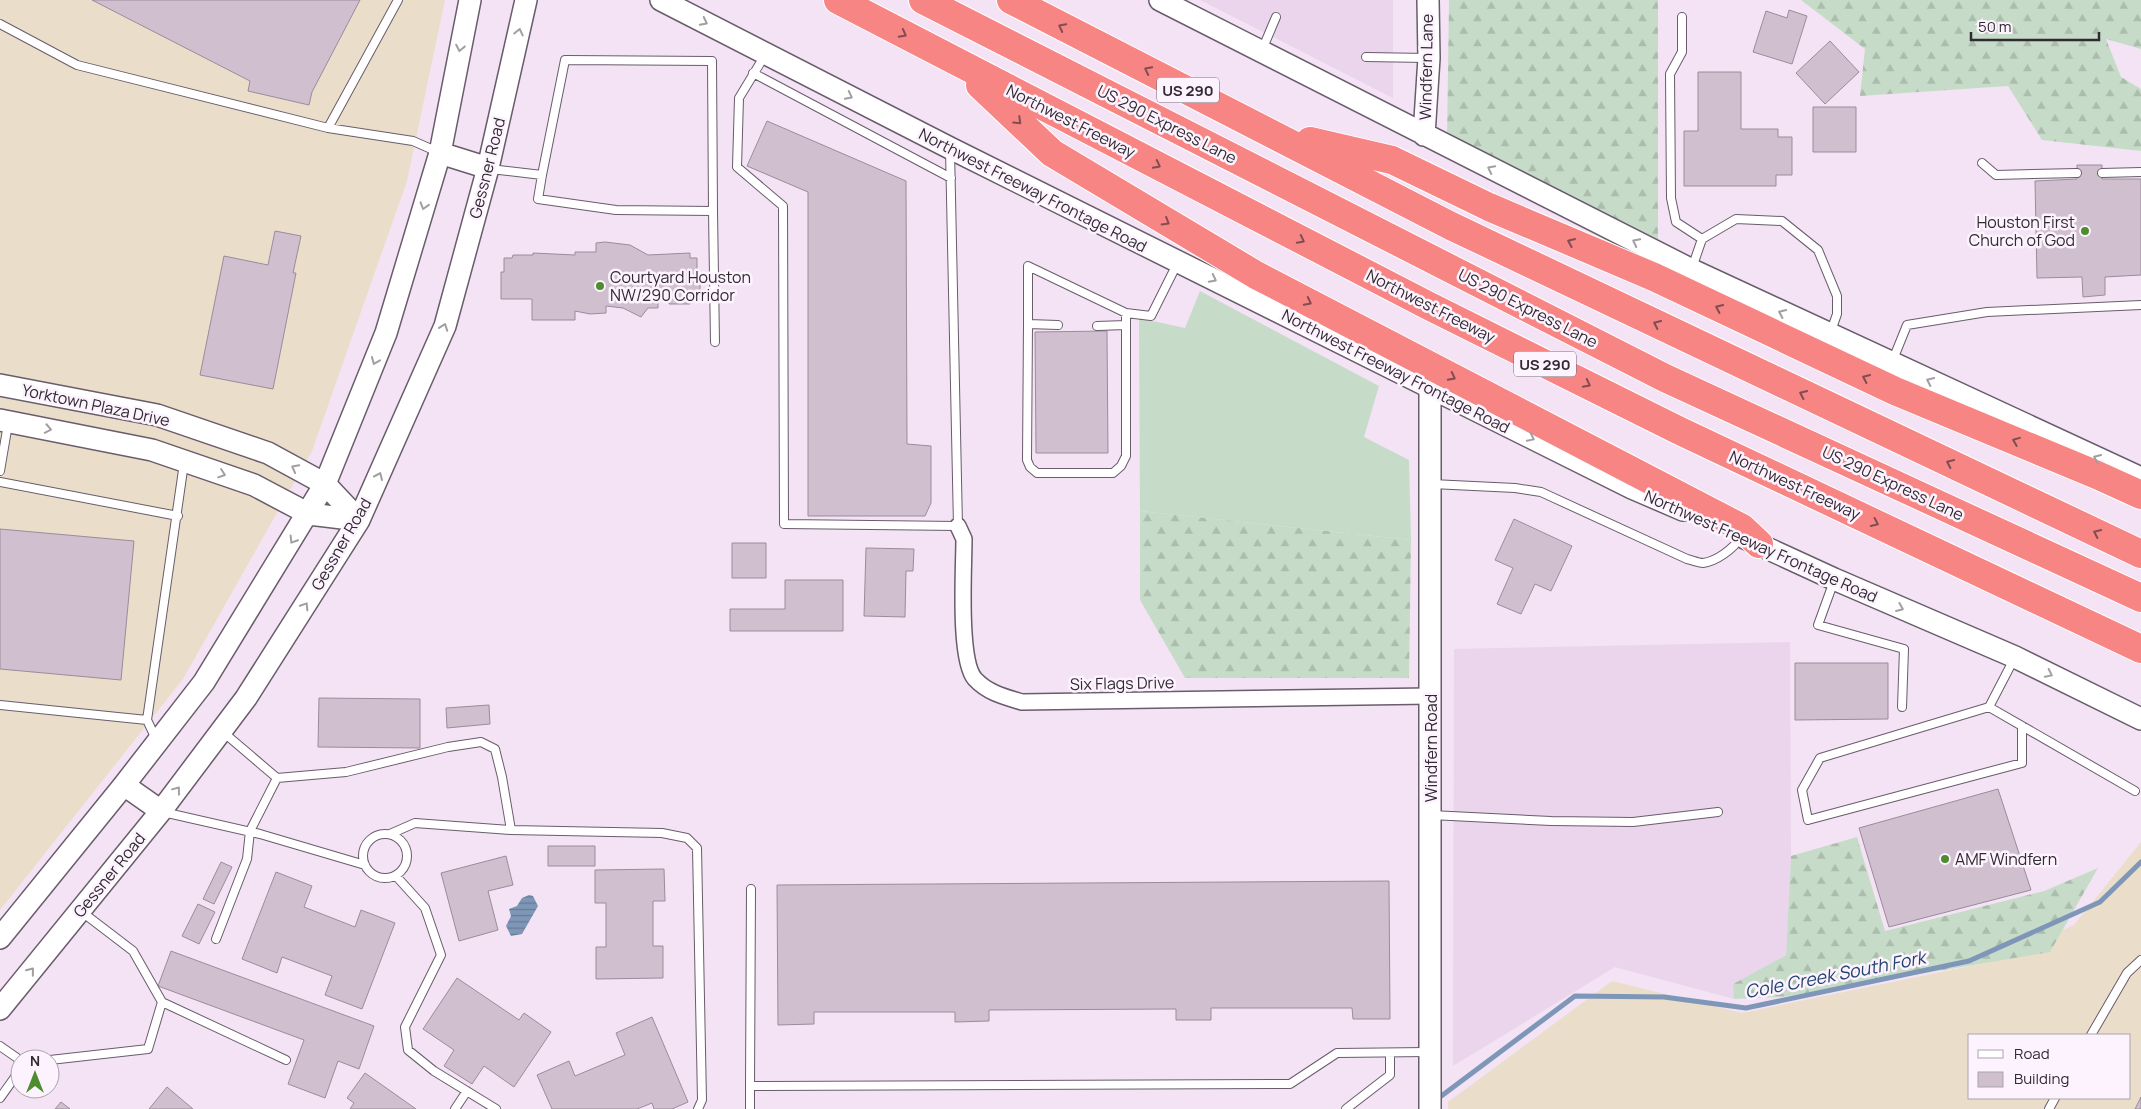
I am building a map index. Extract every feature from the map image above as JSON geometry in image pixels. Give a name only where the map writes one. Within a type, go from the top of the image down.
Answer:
[{"type":"highway","name":"Northwest Freeway","points":[[838,0],[1420,301],[1672,427],[2141,649]]},
{"type":"highway","name":"US 290 Express Lane","points":[[923,0],[1665,378],[2141,598]]},
{"type":"highway","name":"US 290","points":[[1010,0],[1269,131],[1451,226],[2141,554]]},
{"type":"highway","points":[[958,63],[1052,154],[1256,275],[1742,528],[1750,540]]},
{"type":"highway","points":[[1269,131],[1392,160],[1489,207],[1654,277],[1895,391],[2141,495]]},
{"type":"main road","points":[[0,938],[124,785],[204,682],[309,514],[325,484],[386,333],[440,153],[470,0]]},
{"type":"main road","name":"Gessner Road","points":[[0,1009],[161,811],[222,731],[246,698],[359,520],[445,326],[488,168],[526,0]]},
{"type":"main road","name":"Northwest Freeway Frontage Road","points":[[661,0],[950,148],[1632,488],[1834,579],[2015,657],[2141,719]]},
{"type":"main road","points":[[1160,0],[1692,270],[1830,336],[2141,478]]},
{"type":"main road","name":"Windfern Lane","points":[[1424,135],[1429,58],[1428,0]]},
{"type":"main road","points":[[440,153],[488,168]]},
{"type":"main road","points":[[4,421],[8,386]]},
{"type":"main road","name":"Yorktown Plaza Drive","points":[[8,386],[157,415],[268,453],[325,484],[359,520]]},
{"type":"main road","name":"Windfern Road","points":[[1429,1099],[1431,696],[1428,590],[1430,388]]},
{"type":"main road","name":"Yorktown Plaza Drive","points":[[4,421],[152,450],[254,485],[309,514],[359,520]]},
{"type":"main road","points":[[124,785],[161,811]]},
{"type":"street","name":"Six Flags Drive","points":[[958,526],[964,539],[965,653],[974,678],[994,694],[1022,702],[1431,696]]},
{"type":"lane","points":[[328,128],[398,0]]},
{"type":"lane","points":[[1682,17],[1682,52],[1670,74],[1671,198],[1676,222],[1702,238]]},
{"type":"lane","points":[[1261,51],[1276,18]]},
{"type":"lane","points":[[0,24],[77,65],[328,128],[414,141],[440,153]]},
{"type":"lane","points":[[766,54],[739,98],[737,167],[783,206],[784,524],[958,526],[950,148]]},
{"type":"lane","points":[[1366,57],[1429,58]]},
{"type":"lane","points":[[713,211],[616,210],[538,199],[565,60],[712,60],[715,342]]},
{"type":"lane","points":[[753,73],[951,178]]},
{"type":"lane","points":[[1982,163],[1996,175],[2077,173]]},
{"type":"lane","points":[[488,168],[542,175]]},
{"type":"lane","points":[[2102,173],[2141,172]]},
{"type":"lane","points":[[1692,270],[1702,238],[1736,219],[1782,221],[1818,250],[1837,296],[1837,314],[1830,336]]},
{"type":"lane","points":[[1126,313],[1126,456],[1121,466],[1113,473],[1037,473],[1030,468],[1027,460],[1028,266],[1126,313],[1151,316],[1178,262]]},
{"type":"lane","points":[[1892,363],[1907,325],[1987,312],[2141,305]]},
{"type":"lane","points":[[1028,324],[1058,325]]},
{"type":"lane","points":[[1097,326],[1126,325]]},
{"type":"lane","points":[[0,471],[4,421]]},
{"type":"lane","points":[[158,742],[147,720],[178,516],[184,461]]},
{"type":"lane","points":[[0,482],[178,516]]},
{"type":"lane","points":[[1430,484],[1515,488],[1541,492],[1687,559],[1702,563],[1716,558],[1736,544],[1750,540]]},
{"type":"lane","points":[[1834,579],[1818,625],[1904,649],[1902,707]]},
{"type":"lane","points":[[2015,657],[1989,707],[1820,758],[1802,790],[1808,820],[2022,763],[2022,726]]},
{"type":"lane","points":[[0,705],[147,720]]},
{"type":"lane","points":[[1989,707],[2135,791]]},
{"type":"lane","points":[[222,731],[277,778],[346,772],[448,747],[482,742],[495,748],[511,830]]},
{"type":"lane","points":[[216,939],[247,860],[250,831],[277,778]]},
{"type":"lane","points":[[161,811],[250,831],[365,865],[378,877],[396,876],[405,866],[408,853],[402,840],[390,834]]},
{"type":"lane","points":[[1431,815],[1551,822],[1633,822],[1718,812]]},
{"type":"lane","points":[[365,865],[364,849],[374,836],[390,834],[415,823],[511,830],[662,833],[687,838],[696,848],[702,1100],[698,1109]]},
{"type":"lane","points":[[396,876],[425,908],[441,955],[405,1027],[408,1050],[434,1071],[496,1109]]},
{"type":"lane","points":[[750,1109],[751,889]]},
{"type":"lane","points":[[80,911],[133,951],[162,1002],[286,1060]]},
{"type":"lane","points":[[2092,1034],[2127,973],[2141,960]]},
{"type":"lane","points":[[60,1059],[148,1049],[162,1002]]},
{"type":"lane","points":[[750,1086],[1290,1084],[1337,1053],[1430,1052]]},
{"type":"lane","points":[[1346,1109],[1390,1075],[1390,1053]]},
{"type":"lane","points":[[0,1098],[10,1084]]},
{"type":"lane","points":[[455,1109],[468,1091]]},
{"type":"shaded area","points":[[0,0],[445,0],[407,181],[312,451],[183,679],[0,910]]},
{"type":"shaded area","points":[[1200,0],[1393,0],[1393,98]]},
{"type":"shaded area","points":[[1790,642],[1791,856],[1786,955],[1733,984],[1734,999],[1615,967],[1453,1066],[1454,649]]},
{"type":"shaded area","points":[[2141,842],[2141,1109],[1448,1109],[1448,1102],[1612,981],[1742,1013],[1985,963],[2074,925]]},
{"type":"green space","points":[[1449,0],[1658,0],[1658,242],[1447,139]]},
{"type":"green space","points":[[1801,0],[2141,0],[2141,49],[2106,39],[2121,77],[2141,89],[2141,151],[2042,140],[2008,86],[1860,96],[1865,49]]},
{"type":"green space","points":[[1200,291],[1379,386],[1364,437],[1409,460],[1411,540],[1140,511],[1139,318],[1185,328]]},
{"type":"green space","points":[[1140,511],[1411,540],[1409,678],[1185,678],[1140,600]]},
{"type":"green space","points":[[1857,837],[1885,931],[2044,891],[2098,868],[2050,952],[1783,997],[1734,999],[1733,984],[1786,955],[1791,856]]},
{"type":"water","points":[[529,895],[533,896],[538,906],[522,934],[511,936],[506,926],[511,916],[509,909],[517,906],[522,898]]},
{"type":"building","points":[[92,0],[360,0],[312,92],[309,105],[248,91],[250,81]]},
{"type":"building","points":[[1789,10],[1807,16],[1792,64],[1753,52],[1766,11],[1787,18]]},
{"type":"building","points":[[1830,41],[1859,72],[1825,104],[1796,73]]},
{"type":"building","points":[[1698,72],[1741,72],[1741,129],[1778,129],[1778,137],[1792,137],[1792,175],[1776,175],[1776,186],[1684,186],[1684,131],[1698,131]]},
{"type":"building","points":[[1813,107],[1856,107],[1856,152],[1813,152]]},
{"type":"building","points":[[767,121],[906,181],[907,444],[931,446],[931,503],[925,516],[808,516],[808,192],[747,166]]},
{"type":"building","points":[[2077,165],[2102,165],[2102,179],[2141,179],[2141,275],[2105,277],[2105,295],[2083,297],[2082,277],[2037,278],[2035,181],[2077,179]]},
{"type":"building","points":[[275,231],[301,236],[293,273],[296,273],[273,389],[200,375],[224,256],[268,265]]},
{"type":"building","name":"Courtyard Houston NW/290 Corridor","points":[[605,242],[630,245],[648,255],[690,253],[690,258],[697,258],[697,273],[700,273],[700,299],[690,299],[690,304],[669,304],[669,299],[658,299],[658,308],[648,308],[641,317],[623,308],[606,306],[606,313],[590,314],[575,311],[575,320],[532,320],[532,299],[501,299],[501,272],[504,272],[504,258],[512,258],[513,255],[533,255],[533,253],[575,255],[575,252],[596,252],[596,243]]},
{"type":"building","points":[[1107,331],[1108,453],[1036,453],[1035,332]]},
{"type":"building","points":[[1514,519],[1572,546],[1551,591],[1535,584],[1521,614],[1497,604],[1513,568],[1495,560]]},
{"type":"building","points":[[0,529],[134,541],[121,680],[0,669]]},
{"type":"building","points":[[732,543],[766,543],[766,578],[732,578]]},
{"type":"building","points":[[866,548],[914,549],[913,571],[906,571],[905,617],[864,616]]},
{"type":"building","points":[[785,580],[843,580],[843,631],[730,631],[730,609],[785,609]]},
{"type":"building","points":[[1795,663],[1888,663],[1888,719],[1795,720]]},
{"type":"building","points":[[319,698],[420,699],[420,748],[318,747]]},
{"type":"building","points":[[489,705],[490,724],[447,728],[446,708]]},
{"type":"building","name":"AMF Windfern","points":[[1998,789],[2031,890],[1889,927],[1859,828]]},
{"type":"building","points":[[548,846],[595,846],[595,866],[548,866]]},
{"type":"building","points":[[506,856],[513,885],[488,891],[498,930],[459,941],[441,873]]},
{"type":"building","points":[[221,862],[232,867],[214,904],[203,899]]},
{"type":"building","points":[[664,869],[665,901],[653,901],[653,946],[663,946],[663,978],[596,979],[596,947],[606,947],[606,903],[595,903],[595,870]]},
{"type":"building","points":[[276,872],[312,886],[304,907],[355,927],[361,910],[395,923],[362,1009],[325,995],[332,976],[282,957],[277,973],[242,959]]},
{"type":"building","points":[[1389,881],[1390,1019],[1353,1019],[1352,1008],[1211,1008],[1211,1020],[1176,1020],[1176,1009],[989,1010],[989,1021],[955,1022],[955,1012],[814,1012],[814,1024],[778,1025],[777,885]]},
{"type":"building","points":[[198,904],[215,912],[199,944],[182,936]]},
{"type":"building","points":[[171,951],[374,1026],[359,1069],[338,1061],[325,1098],[288,1084],[304,1040],[158,986]]},
{"type":"building","points":[[457,978],[519,1020],[524,1013],[551,1032],[514,1087],[484,1066],[472,1084],[444,1066],[454,1050],[423,1029]]},
{"type":"building","points":[[652,1017],[688,1102],[672,1109],[654,1109],[652,1103],[637,1109],[552,1109],[537,1075],[569,1061],[575,1076],[625,1055],[616,1033]]},
{"type":"building","points":[[365,1073],[416,1109],[350,1109],[354,1103],[347,1098]]},
{"type":"building","points":[[167,1087],[193,1109],[149,1109]]},
{"type":"building","points":[[2141,1097],[2141,1109],[2135,1109]]},
{"type":"building","points":[[61,1102],[70,1109],[55,1109]]},
{"type":"waterway","name":"Cole Creek South Fork","points":[[1436,1100],[1575,996],[1664,997],[1746,1008],[1969,961],[2100,902],[2141,862]]},
{"type":"place","name":"Houston First Church of God","points":[[2085,231]]},
{"type":"place","name":"Courtyard Houston NW/290 Corridor","points":[[600,286]]},
{"type":"place","name":"AMF Windfern","points":[[1945,859]]}]
